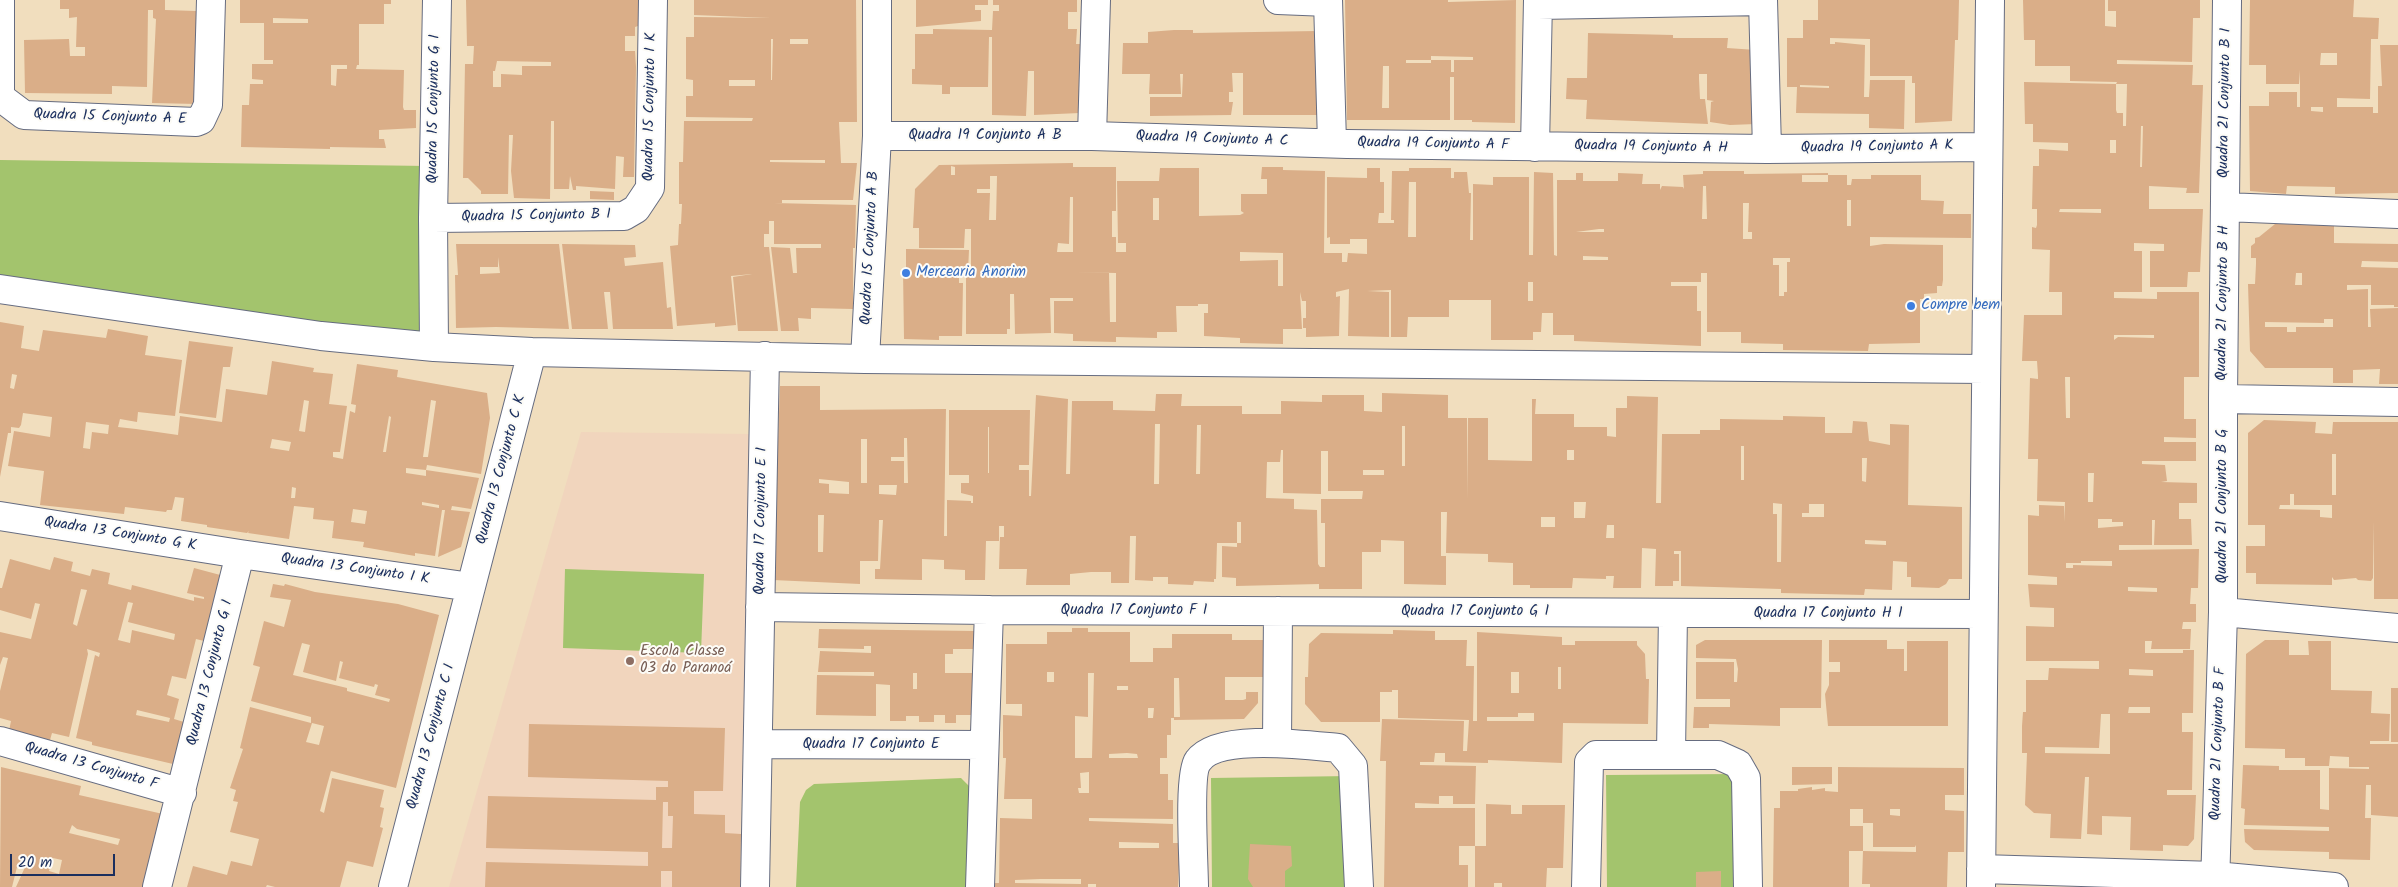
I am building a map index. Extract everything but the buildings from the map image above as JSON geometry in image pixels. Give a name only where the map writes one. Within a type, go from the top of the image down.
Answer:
[{"type":"street","name":"Quadra 15 Conjunto A E","points":[[0,0],[0,97],[24,115],[196,122],[201,120],[208,105],[211,0]]},
{"type":"street","name":"Quadra 15 Conjunto G I","points":[[433,218],[437,0]]},
{"type":"street","name":"Quadra 15 Conjunto I K","points":[[636,209],[650,188],[653,0]]},
{"type":"street","name":"Quadra 15 Conjunto A B","points":[[865,359],[877,136],[877,0]]},
{"type":"street","points":[[1092,136],[1096,0]]},
{"type":"street","points":[[1278,0],[1328,1],[1332,143]]},
{"type":"street","points":[[1990,0],[1982,614],[1981,878],[2215,882],[2334,887]]},
{"type":"street","name":"Quadra 21 Conjunto B I","points":[[2225,207],[2228,0]]},
{"type":"street","points":[[1535,147],[1538,2],[1763,1],[1768,149]]},
{"type":"street","name":"Quadra 19 Conjunto A B","points":[[877,136],[1092,136]]},
{"type":"street","name":"Quadra 19 Conjunto A C","points":[[1092,136],[1332,143]]},
{"type":"street","name":"Quadra 19 Conjunto A F","points":[[1332,143],[1535,147]]},
{"type":"street","name":"Quadra 19 Conjunto A H","points":[[1535,147],[1768,149]]},
{"type":"street","name":"Quadra 19 Conjunto A K","points":[[1768,149],[1987,147]]},
{"type":"street","points":[[2225,207],[2398,214]]},
{"type":"street","name":"Quadra 21 Conjunto B H","points":[[2223,399],[2225,207]]},
{"type":"street","name":"Quadra 15 Conjunto B I","points":[[433,218],[624,216],[636,209]]},
{"type":"street","points":[[433,218],[434,348]]},
{"type":"street","points":[[0,289],[321,336],[434,348],[532,352],[865,359],[1985,369]]},
{"type":"street","name":"Quadra 13 Conjunto C K","points":[[471,587],[532,352]]},
{"type":"street","name":"Quadra 17 Conjunto E I","points":[[765,356],[760,607],[989,610]]},
{"type":"street","points":[[2223,399],[2398,402]]},
{"type":"street","name":"Quadra 21 Conjunto B G","points":[[2223,399],[2223,612]]},
{"type":"street","name":"Quadra 13 Conjunto G K","points":[[0,516],[240,554]]},
{"type":"street","name":"Quadra 13 Conjunto I K","points":[[240,554],[471,587]]},
{"type":"street","name":"Quadra 13 Conjunto G I","points":[[157,887],[182,793],[240,554]]},
{"type":"street","name":"Quadra 13 Conjunto C I","points":[[393,887],[471,587]]},
{"type":"street","points":[[755,887],[760,607]]},
{"type":"street","points":[[980,887],[989,610]]},
{"type":"street","name":"Quadra 17 Conjunto F I","points":[[989,610],[1278,611]]},
{"type":"street","points":[[1277,742],[1278,611]]},
{"type":"street","name":"Quadra 17 Conjunto G I","points":[[1278,611],[1673,613]]},
{"type":"street","points":[[2223,612],[2398,628]]},
{"type":"street","name":"Quadra 21 Conjunto B F","points":[[2215,882],[2223,612]]},
{"type":"street","points":[[1671,754],[1673,613]]},
{"type":"street","name":"Quadra 17 Conjunto H I","points":[[1673,613],[1982,614]]},
{"type":"street","name":"Quadra 13 Conjunto F","points":[[0,741],[182,793]]},
{"type":"street","points":[[1194,887],[1193,781],[1197,762],[1213,748],[1277,742],[1338,748],[1353,766],[1359,887]]},
{"type":"street","name":"Quadra 17 Conjunto E","points":[[758,744],[984,745]]},
{"type":"street","points":[[1586,887],[1589,762],[1596,755],[1671,754],[1718,755],[1738,764],[1746,778],[1748,887]]},
{"type":"shaded area","name":"Escola Classe 03 do Paranoá","points":[[581,432],[751,434],[739,887],[449,887]]},
{"type":"green space","points":[[0,160],[427,166],[424,338],[19,292],[0,274]]},
{"type":"green space","points":[[565,569],[704,574],[701,653],[563,648]]},
{"type":"green space","points":[[1735,774],[1736,887],[1607,887],[1606,775]]},
{"type":"green space","points":[[1351,776],[1353,887],[1212,887],[1211,778]]},
{"type":"green space","points":[[961,778],[970,787],[972,887],[796,887],[800,802],[806,790],[814,784]]},
{"type":"place","name":"Mercearia Anorim","points":[[906,273]]},
{"type":"place","name":"Compre bem","points":[[1911,306]]},
{"type":"place","name":"Escola Classe 03 do Paranoá","points":[[630,661]]}]
